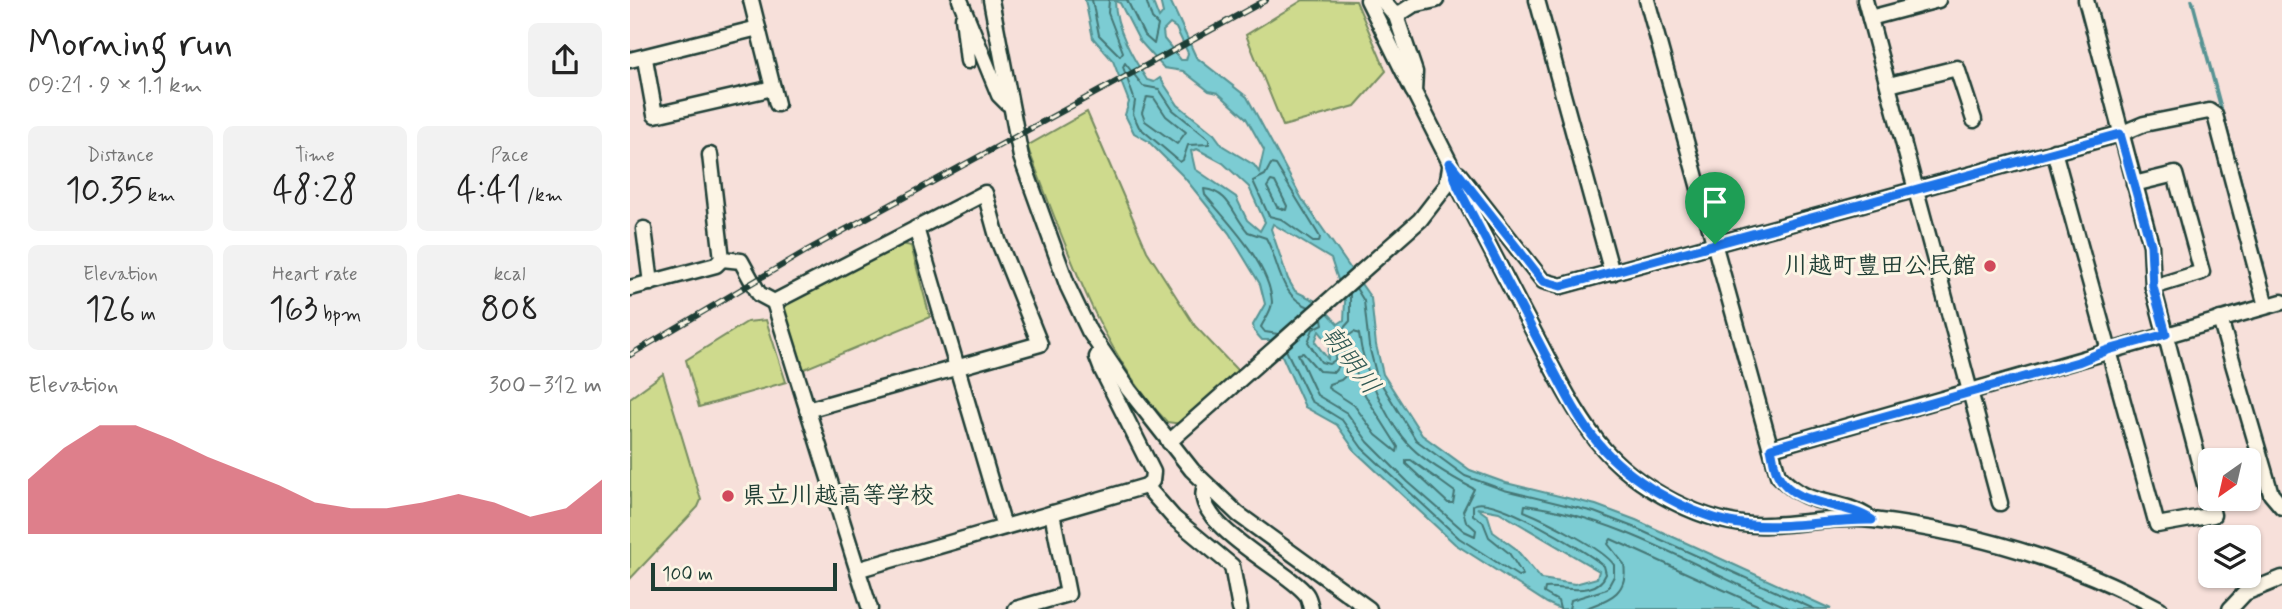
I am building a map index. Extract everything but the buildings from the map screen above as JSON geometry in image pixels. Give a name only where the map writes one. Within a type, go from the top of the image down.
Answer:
[{"type":"street","points":[[751,0],[776,104]]},
{"type":"street","points":[[991,0],[1021,158],[1080,316],[1101,350],[1169,442],[1206,484],[1238,514],[1369,609]]},
{"type":"street","points":[[1368,0],[1450,163],[1458,187],[1572,404],[1598,443],[1626,470],[1694,510],[1729,522],[1765,526],[1838,519],[1872,520],[1967,537],[2027,553],[2132,594],[2160,609]]},
{"type":"street","points":[[1382,0],[1396,16],[1415,72],[1414,92]]},
{"type":"street","points":[[1396,16],[1413,5],[1436,0]]},
{"type":"street","points":[[1537,0],[1612,273]]},
{"type":"street","points":[[1647,0],[1778,475],[1804,498],[1858,510],[1872,520]]},
{"type":"street","points":[[1865,0],[2000,503]]},
{"type":"street","points":[[1870,18],[1938,0]]},
{"type":"street","points":[[2054,150],[2157,525],[2213,515],[2153,287],[2151,245],[2086,0]]},
{"type":"street","points":[[961,2],[999,95],[1010,107]]},
{"type":"street","points":[[961,2],[968,61]]},
{"type":"street","points":[[758,28],[637,60],[655,115],[773,88]]},
{"type":"street","points":[[1889,85],[1957,68],[1974,120]]},
{"type":"street","points":[[1450,163],[1543,281],[1561,286],[1917,187],[2120,134],[2144,124],[2209,111],[2215,115],[2266,306]]},
{"type":"street","points":[[630,288],[716,265],[722,258],[710,155]]},
{"type":"street","points":[[1169,442],[1398,241],[1440,197],[1447,185],[1450,163]]},
{"type":"street","points":[[2134,184],[2175,174],[2202,272],[2153,287]]},
{"type":"street","points":[[774,302],[985,193],[998,240],[1040,344],[807,410]]},
{"type":"street","points":[[916,228],[1004,527]]},
{"type":"street","points":[[644,229],[651,282]]},
{"type":"street","points":[[722,258],[741,261],[759,294],[774,302],[860,569],[870,609]]},
{"type":"street","points":[[1771,448],[2282,302]]},
{"type":"street","points":[[2220,319],[2271,494],[2282,507]]},
{"type":"street","points":[[860,569],[1146,486],[1152,481],[1153,472],[1102,370],[1097,357],[1101,350]]},
{"type":"street","points":[[1206,484],[1202,493],[1203,503],[1244,546],[1299,586],[1308,596],[1311,609]]},
{"type":"street","points":[[1146,486],[1174,518],[1232,566],[1240,609]]},
{"type":"street","points":[[1016,609],[1068,594],[1052,513]]},
{"type":"street","points":[[2230,609],[2245,593],[2282,578]]},
{"type":"green space","points":[[1303,0],[1356,1],[1386,71],[1355,106],[1283,126],[1246,35]]},
{"type":"green space","points":[[1087,112],[1147,251],[1195,326],[1238,371],[1182,424],[1167,422],[1142,392],[1102,326],[1069,255],[1027,146]]},
{"type":"green space","points":[[902,244],[911,246],[930,317],[802,370],[781,309],[784,305]]},
{"type":"green space","points":[[766,320],[786,382],[699,407],[686,360],[747,322]]},
{"type":"green space","points":[[663,374],[701,500],[698,507],[630,579],[630,398]]},
{"type":"water","name":"朝明川","points":[[1085,0],[1152,0],[1159,18],[1163,13],[1160,0],[1170,0],[1196,57],[1247,97],[1302,199],[1371,298],[1376,345],[1383,374],[1422,435],[1470,470],[1506,483],[1596,505],[1636,520],[1831,609],[1560,609],[1455,544],[1356,452],[1337,425],[1305,407],[1275,340],[1262,340],[1254,331],[1253,325],[1265,304],[1260,284],[1229,233],[1184,177],[1148,141],[1134,133],[1125,115],[1129,102],[1113,61],[1093,38]],"holes":[[[1115,1],[1120,3],[1139,40],[1164,68],[1183,71],[1209,91],[1218,93],[1246,118],[1264,150],[1259,172],[1254,165],[1223,146],[1214,134],[1178,105],[1160,78],[1154,82],[1147,80],[1118,22]],[[1170,24],[1176,28],[1188,53],[1186,60],[1181,60],[1164,39],[1163,31]],[[1197,149],[1223,163],[1249,187],[1265,222],[1260,231],[1247,220],[1236,197],[1195,169],[1191,151]],[[1273,224],[1331,259],[1345,301],[1344,320],[1338,324],[1318,302],[1295,291],[1288,279],[1271,229]],[[1319,331],[1329,344],[1328,359],[1315,342]],[[1477,508],[1499,512],[1599,571],[1597,578],[1575,584],[1541,579],[1515,548],[1493,532],[1488,516]]]},
{"type":"waterway","points":[[2192,0],[2263,264]]},
{"type":"railway","points":[[630,355],[806,251],[1266,0]]},
{"type":"place","name":"川越町豊田公民館","points":[[1990,266]]},
{"type":"place","name":"県立川越高等学校","points":[[728,496]]},
{"type":"route","points":[[2120,134],[2151,245],[2153,287],[2166,334],[2108,350],[2078,362],[1969,390],[1771,448],[1778,475],[1804,498],[1858,510],[1872,520],[1838,519],[1765,526],[1729,522],[1694,510],[1659,492],[1626,470],[1598,443],[1572,404],[1534,333],[1458,187],[1450,163],[1543,281],[1552,286],[1612,273],[1715,244],[2120,134]]}]
